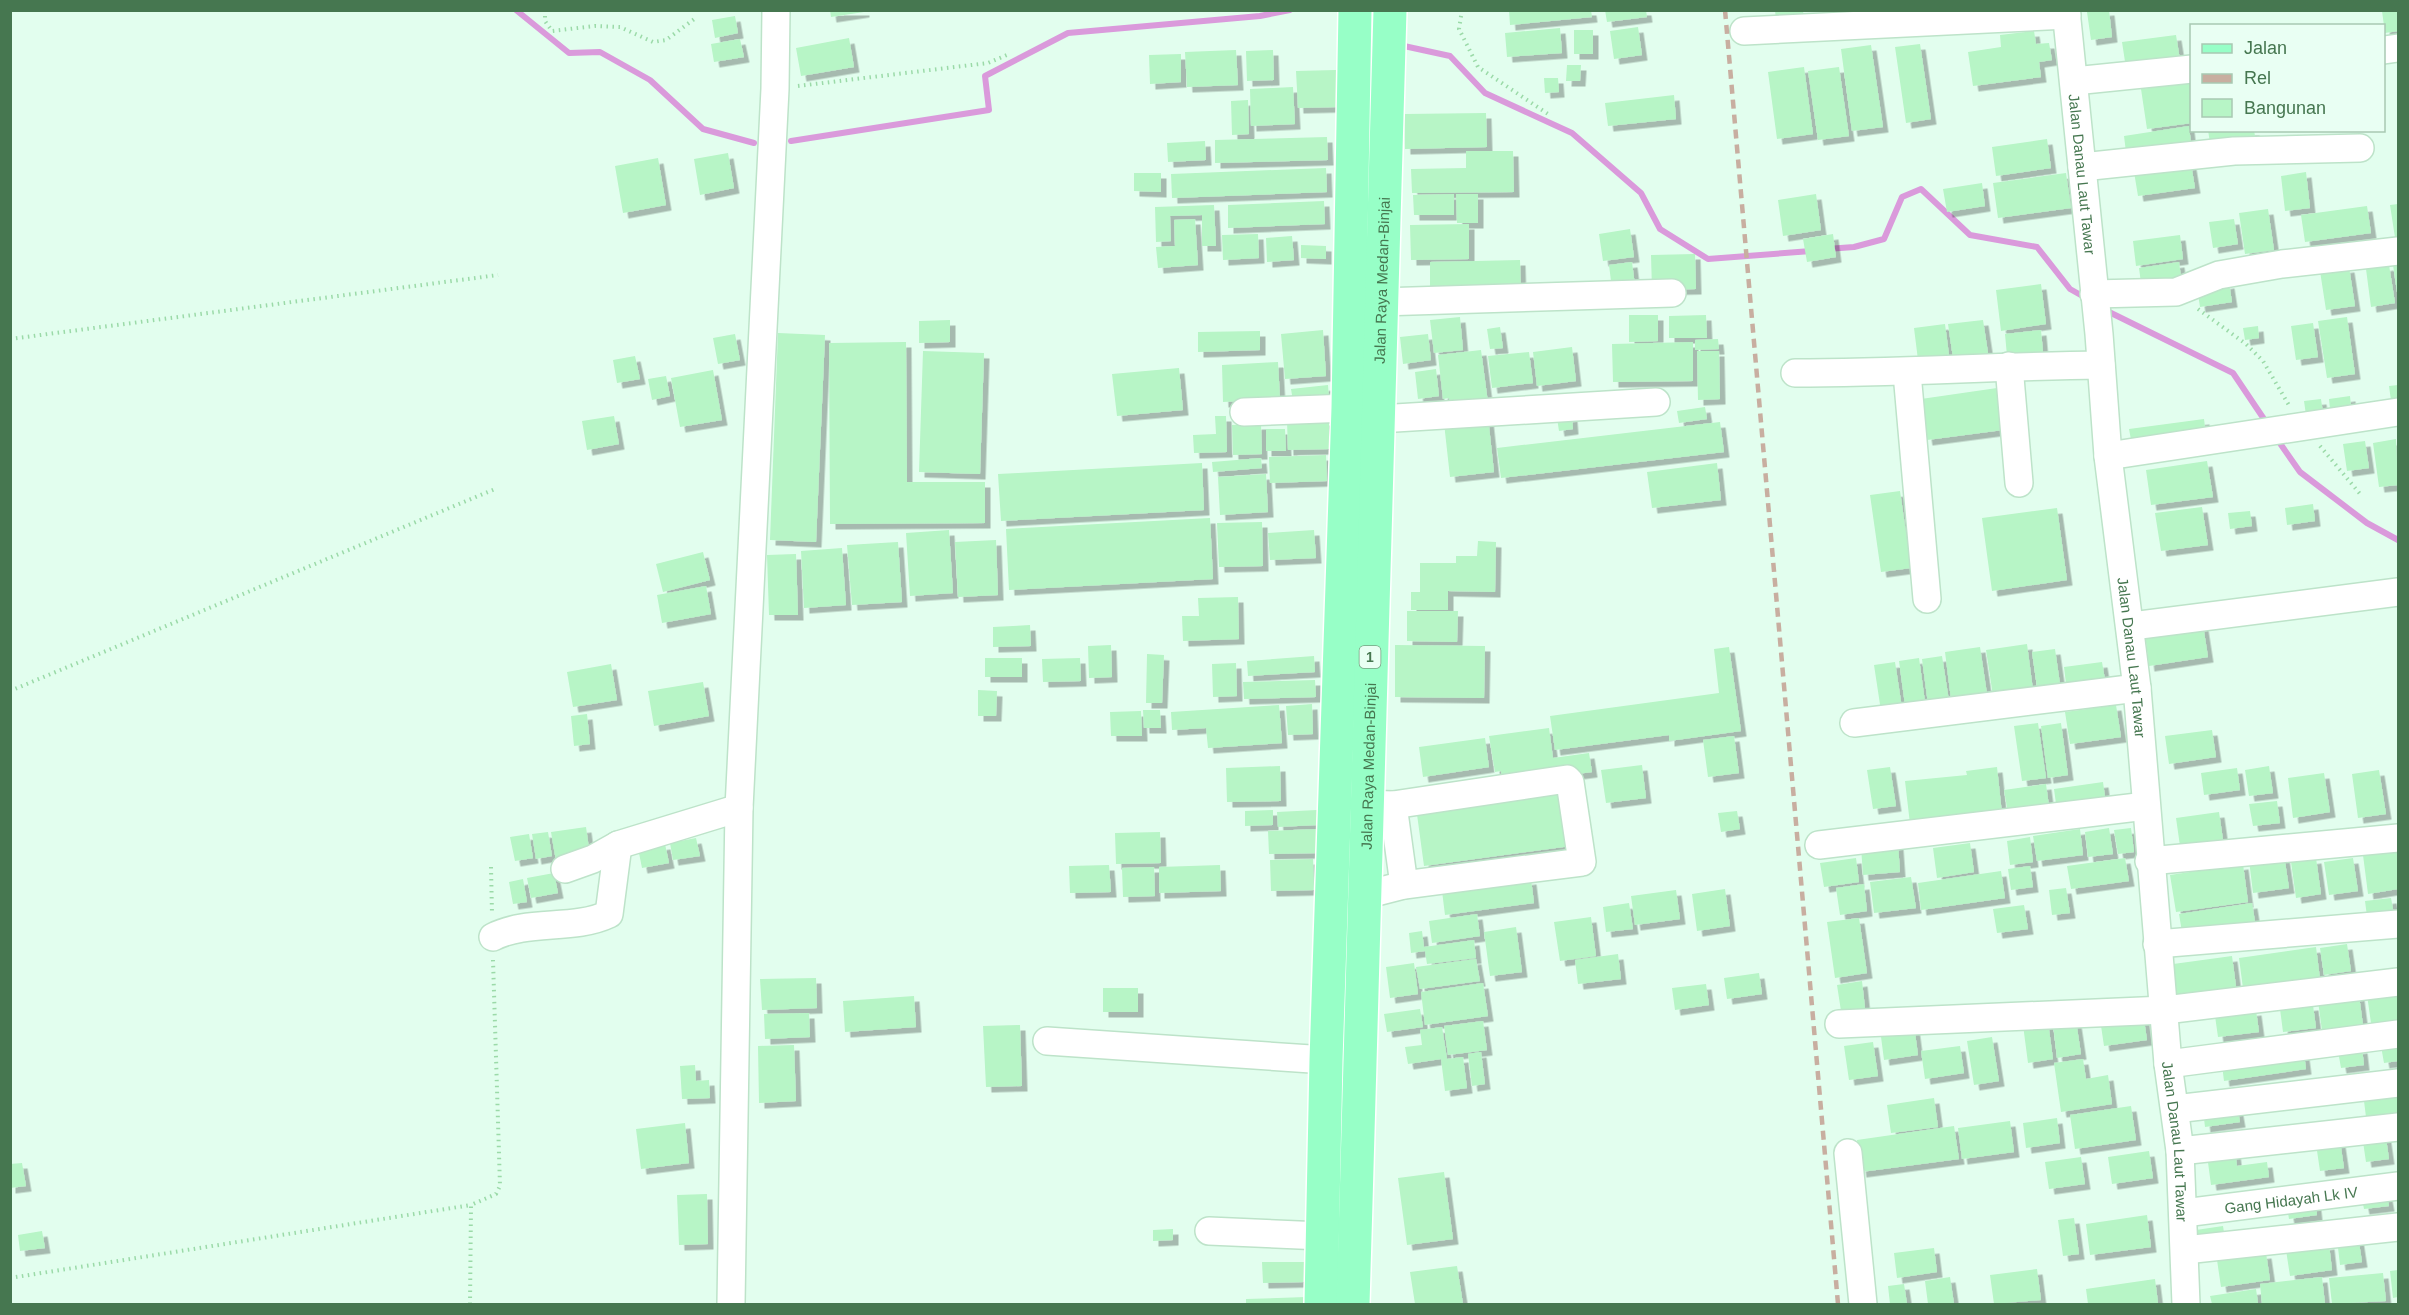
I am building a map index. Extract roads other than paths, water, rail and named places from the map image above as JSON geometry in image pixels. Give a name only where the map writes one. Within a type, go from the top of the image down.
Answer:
[{"type":"main road","name":"Jalan Raya Medan-Binjai","points":[[1321,1305],[1326,1060],[1348,408],[1355,10]]},
{"type":"main road","name":"Jalan Raya Medan-Binjai","points":[[1353,1305],[1365,895],[1379,804],[1380,302],[1390,10]]},
{"type":"street","points":[[731,1305],[739,808],[775,89],[776,10]]},
{"type":"street","points":[[1744,32],[1939,17],[2067,13]]},
{"type":"street","name":"Jalan Danau Laut Tawar","points":[[2067,13],[2099,334],[2108,456],[2132,626],[2138,688],[2157,944],[2165,1010],[2168,1064],[2180,1151],[2186,1305]]},
{"type":"street","points":[[2074,81],[2190,69]]},
{"type":"street","points":[[2082,167],[2234,151],[2360,148]]},
{"type":"street","points":[[2094,298],[2176,292],[2219,275],[2282,264],[2398,251]]},
{"type":"street","points":[[1380,302],[1672,293]]},
{"type":"street","points":[[1795,373],[1907,373],[2009,366],[2101,365]]},
{"type":"street","points":[[2009,366],[2019,483]]},
{"type":"street","points":[[1907,373],[1927,599]]},
{"type":"street","points":[[1244,412],[1348,408],[1379,419],[1656,402]]},
{"type":"street","points":[[2108,456],[2398,412]]},
{"type":"street","points":[[2132,626],[2398,592]]},
{"type":"street","points":[[1854,723],[2138,688]]},
{"type":"street","points":[[1365,895],[1404,885],[1582,862],[1570,782],[1567,779],[1379,804],[1404,885]]},
{"type":"street","points":[[1819,845],[2146,806]]},
{"type":"street","points":[[565,869],[593,860],[618,845],[739,808]]},
{"type":"street","points":[[2150,861],[2398,838]]},
{"type":"street","points":[[493,937],[507,931],[575,923],[609,914],[618,845]]},
{"type":"street","points":[[2157,944],[2398,924]]},
{"type":"street","points":[[1839,1024],[2165,1010],[2398,981]]},
{"type":"street","points":[[2168,1064],[2398,1034]]},
{"type":"street","points":[[1047,1041],[1326,1060]]},
{"type":"street","points":[[2175,1109],[2398,1083]]},
{"type":"street","points":[[2180,1151],[2398,1128]]},
{"type":"street","points":[[1848,1154],[1863,1305]]},
{"type":"street","name":"Gang Hidayah Lk IV","points":[[2184,1213],[2398,1186]]},
{"type":"street","points":[[2185,1250],[2398,1227]]},
{"type":"street","points":[[1209,1231],[1322,1236]]},
{"type":"waterway","points":[[516,10],[569,53],[600,52],[650,80],[703,129],[754,143]]},
{"type":"waterway","points":[[791,141],[989,110],[985,76],[1068,33],[1260,16],[1290,10]]},
{"type":"waterway","points":[[1404,46],[1450,56],[1485,93],[1572,133],[1641,193],[1660,229],[1708,259],[1811,251]]},
{"type":"waterway","points":[[1827,249],[1854,247],[1884,239],[1902,197],[1921,189],[1970,235],[2037,247],[2070,289],[2086,298]]},
{"type":"waterway","points":[[2105,310],[2233,373],[2268,425]]},
{"type":"waterway","points":[[2277,439],[2300,472],[2367,523],[2398,540]]},
{"type":"railway","points":[[1725,10],[1838,1304]]}]
